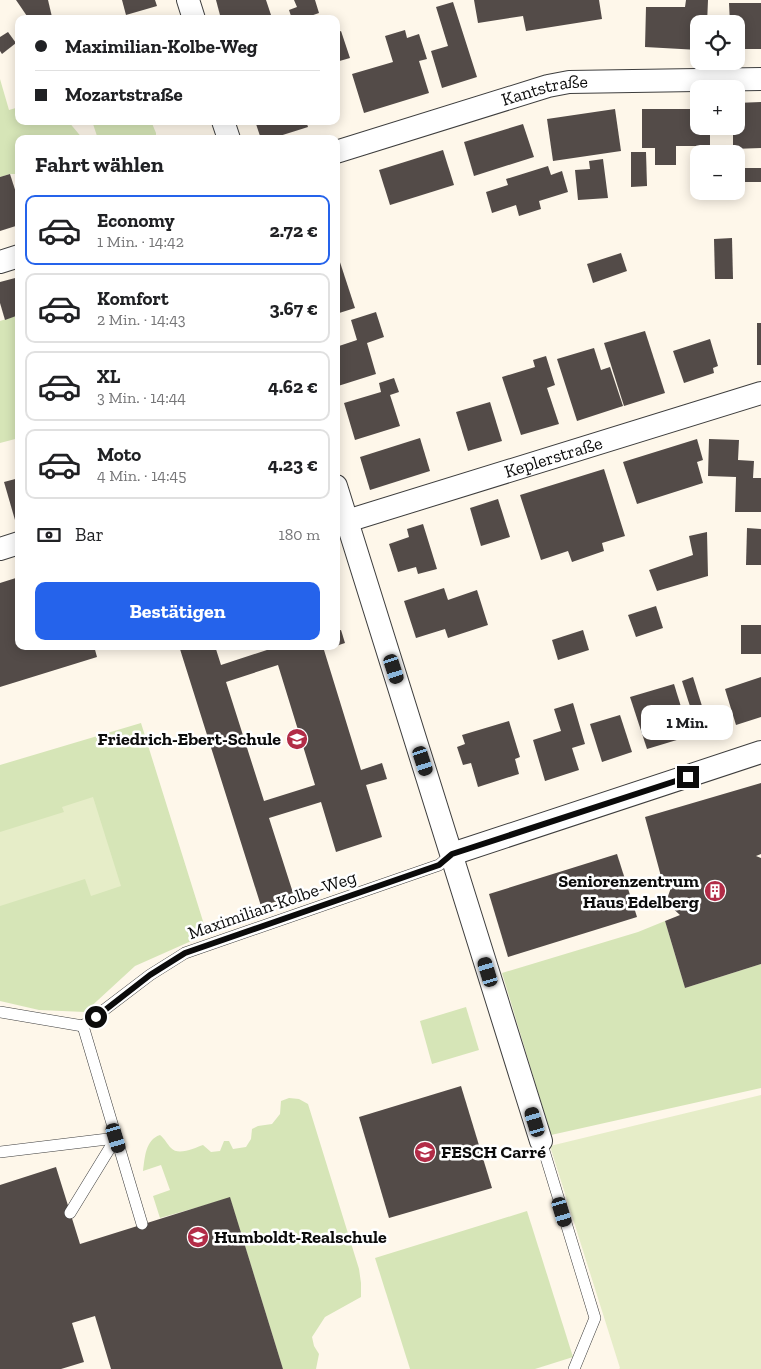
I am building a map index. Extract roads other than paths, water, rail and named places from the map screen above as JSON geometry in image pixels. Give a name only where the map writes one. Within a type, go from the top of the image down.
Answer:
[{"type":"street","points":[[188,0],[193,15]]},
{"type":"street","name":"Kantstraße","points":[[340,151],[548,86],[569,82],[761,79]]},
{"type":"street","points":[[0,262],[15,257]]},
{"type":"street","name":"Keplerstraße","points":[[347,521],[761,393]]},
{"type":"street","points":[[340,499],[541,1141]]},
{"type":"street","points":[[0,549],[15,544]]},
{"type":"street","points":[[452,854],[761,752]]},
{"type":"lane","name":"Maximilian-Kolbe-Weg","points":[[83,1026],[150,975],[185,953],[439,865],[452,854]]},
{"type":"lane","points":[[0,1012],[83,1026],[142,1224]]},
{"type":"lane","points":[[0,1152],[116,1138]]},
{"type":"lane","points":[[70,1212],[116,1138]]},
{"type":"lane","points":[[541,1141],[595,1318],[574,1369]]},
{"type":"place","name":"Friedrich-Ebert-Schule","points":[[297,739]]},
{"type":"place","name":"Seniorenzentrum Haus Edelberg","points":[[715,891]]},
{"type":"place","name":"FESCH Carré","points":[[425,1152]]},
{"type":"place","name":"Humboldt-Realschule","points":[[198,1237]]}]
